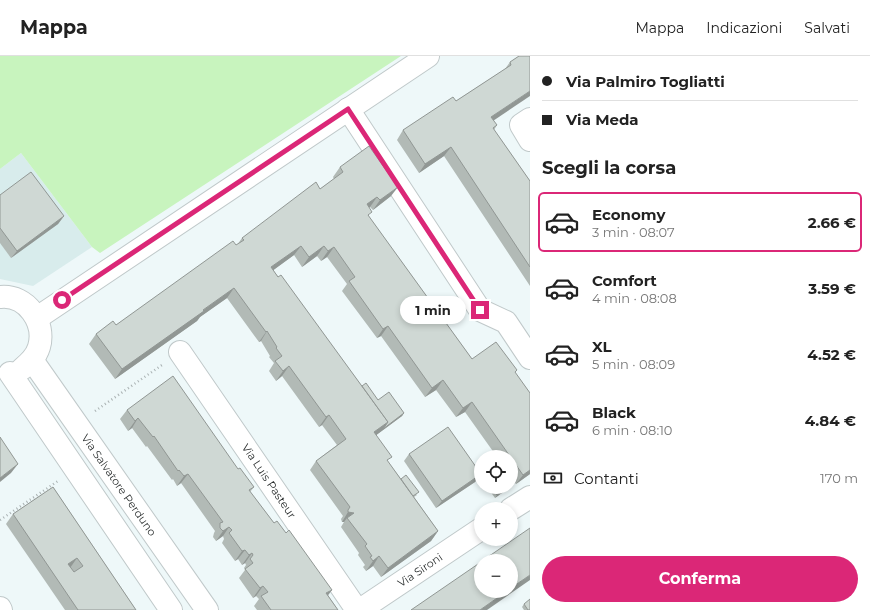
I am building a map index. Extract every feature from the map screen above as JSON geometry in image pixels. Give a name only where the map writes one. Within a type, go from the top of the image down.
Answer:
[{"type":"street","points":[[37,318],[428,56]]},
{"type":"street","points":[[348,109],[480,310],[506,322],[530,358]]},
{"type":"street","points":[[530,119],[521,125],[530,140]]},
{"type":"street","points":[[0,297],[14,298],[31,309],[37,318],[41,338],[39,348],[32,360],[22,369],[5,374],[75,469],[171,610]]},
{"type":"street","name":"Via Luis Pasteur","points":[[180,352],[358,610]]},
{"type":"street","name":"Via Salvatore Perduno","points":[[32,360],[207,610]]},
{"type":"street","points":[[518,505],[530,497]]},
{"type":"street","name":"Via Sironi","points":[[358,610],[474,534]]},
{"type":"path","points":[[77,424],[180,352]]},
{"type":"path","points":[[0,520],[75,469]]},
{"type":"shaded area","points":[[21,153],[92,247],[33,286],[0,279],[0,169]]},
{"type":"green space","points":[[0,56],[401,56],[100,253],[92,247],[21,153],[0,169]]},
{"type":"building","points":[[519,56],[530,56],[530,91],[491,117],[497,125],[493,128],[530,181],[530,267],[451,147],[425,164],[403,130],[453,97],[456,101],[511,65],[510,62]]},
{"type":"building","points":[[369,146],[398,187],[380,200],[377,197],[367,204],[372,212],[368,215],[472,359],[496,342],[517,370],[515,372],[530,393],[530,470],[523,475],[518,468],[518,450],[506,450],[472,402],[463,408],[443,380],[432,388],[388,326],[383,329],[349,281],[355,277],[334,247],[328,251],[324,246],[309,257],[301,246],[271,267],[278,277],[281,275],[388,422],[374,432],[392,457],[387,460],[438,531],[388,568],[379,556],[373,561],[370,557],[372,556],[365,546],[367,544],[347,518],[354,513],[348,512],[350,507],[316,461],[346,439],[329,415],[326,417],[289,366],[283,371],[275,361],[282,356],[276,348],[277,347],[267,331],[266,332],[234,288],[122,369],[96,334],[113,321],[116,325],[233,241],[236,245],[244,240],[242,238],[316,182],[320,189],[343,172],[340,167]]},
{"type":"building","points":[[31,172],[64,216],[17,251],[0,228],[0,195]]},
{"type":"building","points":[[173,376],[238,469],[240,468],[254,487],[249,490],[274,523],[277,521],[286,533],[289,530],[332,590],[326,593],[338,610],[271,610],[261,596],[268,592],[263,586],[260,588],[245,569],[253,563],[250,559],[253,555],[252,553],[249,555],[245,550],[242,551],[229,533],[232,530],[229,527],[223,531],[220,528],[220,523],[223,522],[188,474],[184,476],[179,470],[178,471],[154,436],[153,437],[138,418],[135,421],[127,410]]},
{"type":"building","points":[[366,383],[378,400],[389,392],[404,413],[383,429],[388,422],[362,386]]},
{"type":"building","points":[[448,427],[474,464],[474,479],[442,501],[409,454]]},
{"type":"building","points":[[0,437],[18,464],[0,478]]},
{"type":"building","points":[[406,475],[419,492],[413,496],[401,479]]},
{"type":"building","points":[[53,487],[136,610],[78,610],[13,514]],"holes":[[[77,558],[83,566],[74,572],[68,564]]]},
{"type":"building","points":[[530,528],[530,575],[518,583],[518,554],[492,554],[504,546],[518,546],[518,536]]},
{"type":"building","points":[[474,567],[474,598],[497,598],[480,610],[411,610]]},
{"type":"building","points":[[530,599],[530,610],[528,610],[524,604]]},
{"type":"route","points":[[62,300],[348,109],[480,310]]}]
